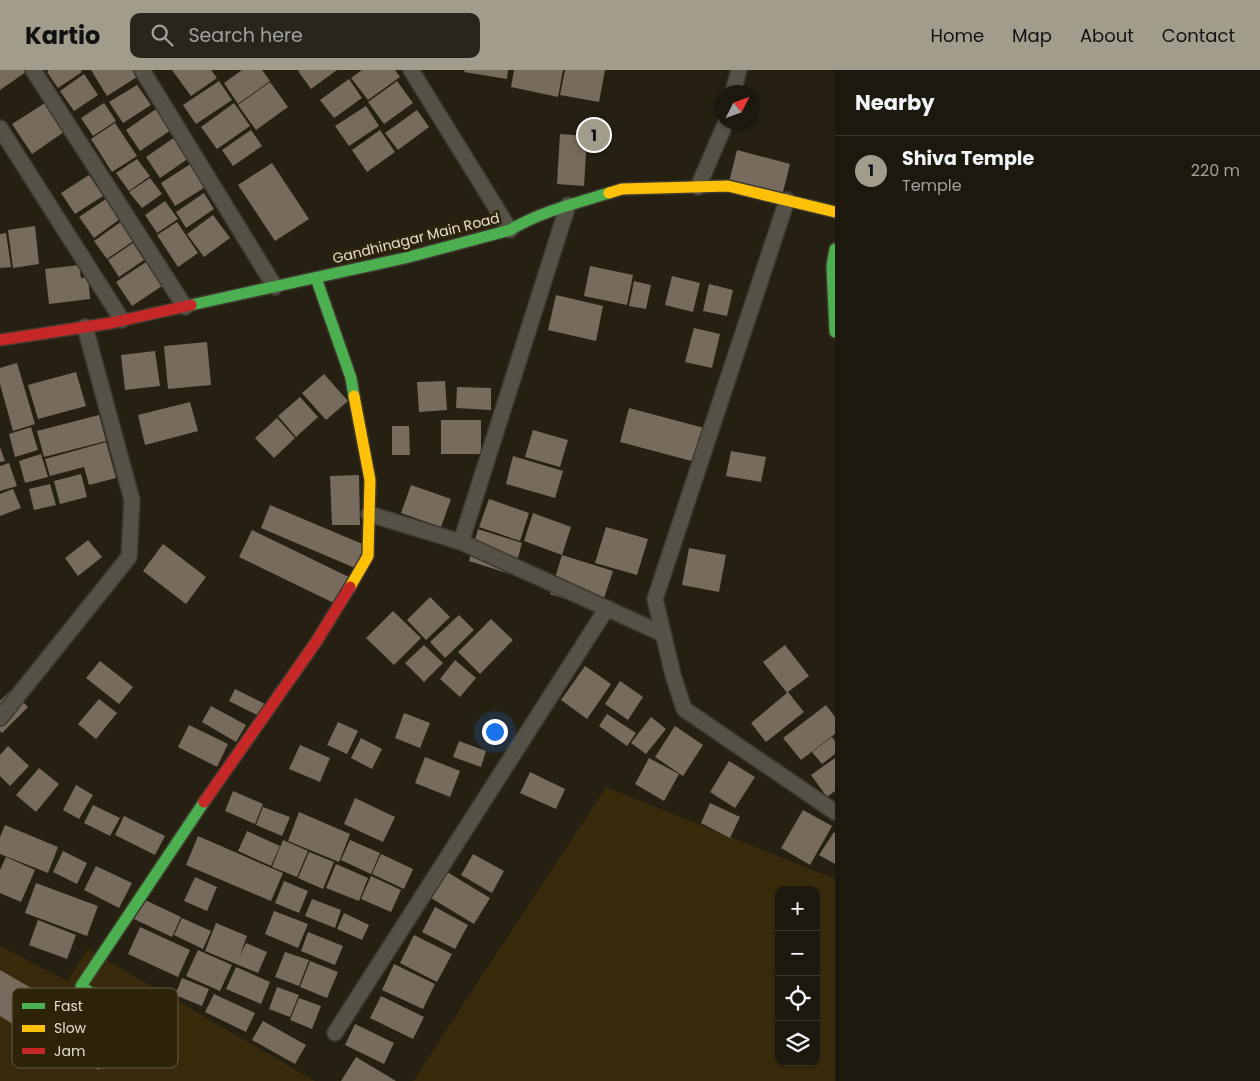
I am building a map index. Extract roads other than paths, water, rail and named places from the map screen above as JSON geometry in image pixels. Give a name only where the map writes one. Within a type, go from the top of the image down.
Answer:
[{"type":"street","points":[[33,70],[185,306]]},
{"type":"street","points":[[142,70],[275,287]]},
{"type":"street","points":[[411,70],[510,230]]},
{"type":"street","points":[[736,85],[739,70]]},
{"type":"street","points":[[0,128],[122,320]]},
{"type":"street","points":[[698,187],[724,130]]},
{"type":"street","name":"Gandhinagar Main Road","points":[[0,340],[122,320],[405,258],[510,230],[523,222],[622,189],[728,186],[835,212]]},
{"type":"street","points":[[787,200],[655,598],[673,675],[684,709],[835,812]]},
{"type":"street","points":[[461,542],[568,206]]},
{"type":"street","points":[[835,249],[832,266],[835,332]]},
{"type":"street","points":[[84,988],[81,986],[188,826],[316,642],[368,556],[370,480],[351,378],[316,278]]},
{"type":"street","points":[[0,718],[129,557],[132,500],[85,327]]},
{"type":"street","points":[[369,514],[461,542],[663,634]]},
{"type":"street","points":[[335,1033],[607,608]]},
{"type":"place","name":"Shiva Temple","points":[[594,135]]}]
